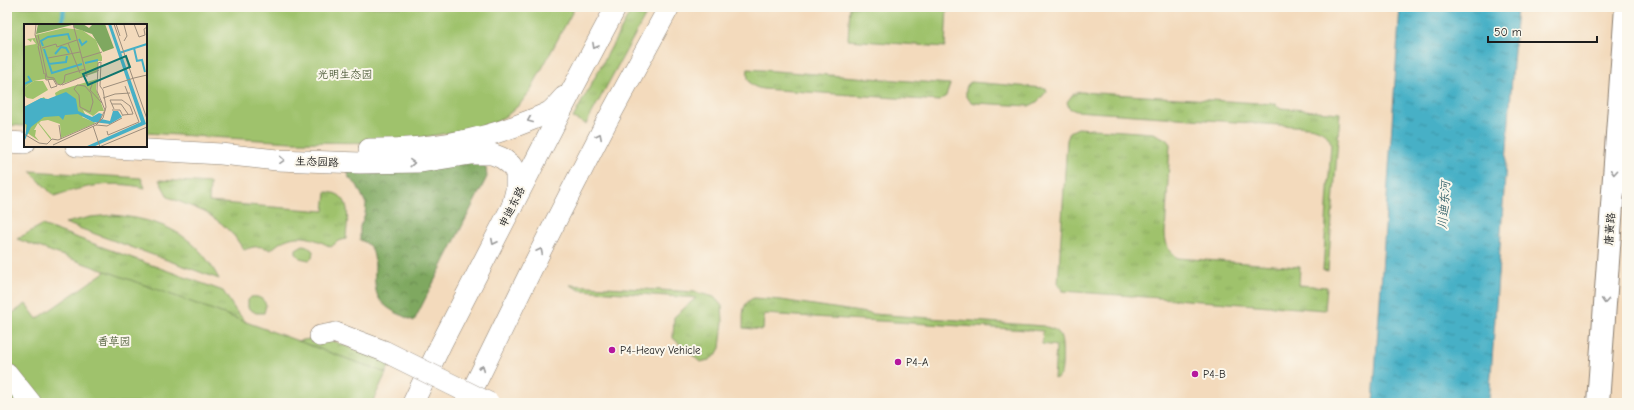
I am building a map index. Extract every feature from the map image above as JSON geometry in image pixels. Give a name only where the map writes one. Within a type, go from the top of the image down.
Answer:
[{"type":"main road","name":"唐黄路","points":[[1598,403],[1626,7]]},
{"type":"street","points":[[466,403],[541,250],[669,7]]},
{"type":"street","name":"申迪东路","points":[[413,403],[441,344],[615,10]]},
{"type":"street","name":"生态园路","points":[[147,139],[323,149],[388,149],[431,146],[466,140],[498,132],[525,122],[549,112],[572,90]]},
{"type":"street","points":[[7,131],[24,132]]},
{"type":"street","points":[[7,142],[24,143]]},
{"type":"street","name":"生态园路","points":[[94,147],[221,154],[277,160],[360,164],[421,162],[471,154],[492,154],[502,158],[511,165],[516,173],[516,190],[512,207]]},
{"type":"street","points":[[328,334],[384,351],[488,403]]},
{"type":"street","points":[[7,374],[30,403]]},
{"type":"green space","name":"光明生态园","points":[[7,7],[575,7],[530,91],[520,104],[496,122],[477,128],[390,143],[292,142],[147,133],[147,24],[24,24],[24,126],[7,125]]},
{"type":"green space","points":[[633,7],[650,7],[586,124],[573,118]]},
{"type":"green space","points":[[850,7],[947,7],[945,47],[848,40]]},
{"type":"green space","points":[[748,69],[950,84],[946,96],[940,101],[763,89],[755,87],[750,83]]},
{"type":"green space","points":[[971,82],[1046,88],[1047,91],[1037,102],[1029,106],[976,103],[971,102],[966,97],[967,86]]},
{"type":"green space","points":[[1080,92],[1275,104],[1281,108],[1340,113],[1328,271],[1323,270],[1331,143],[1325,133],[1315,128],[1308,127],[1076,111],[1069,108],[1067,102],[1073,94]]},
{"type":"green space","points":[[1078,128],[1153,133],[1166,139],[1170,144],[1165,234],[1168,248],[1172,254],[1178,258],[1300,267],[1299,285],[1327,287],[1325,310],[1063,291],[1058,285],[1067,140],[1070,132]]},
{"type":"green space","points":[[480,158],[486,168],[487,177],[414,321],[387,307],[383,304],[376,293],[375,267],[372,251],[368,244],[360,240],[360,226],[365,215],[366,204],[357,185],[349,178],[347,167]]},
{"type":"green space","points":[[30,171],[141,178],[145,188],[121,184],[110,184],[77,189],[54,196]]},
{"type":"green space","points":[[159,180],[210,183],[209,202],[324,211],[326,192],[335,193],[345,202],[347,208],[346,239],[338,241],[331,247],[315,240],[300,237],[285,240],[271,250],[264,247],[257,247],[244,250],[235,237],[221,223],[205,212],[168,197]]},
{"type":"green space","points":[[113,215],[131,217],[162,225],[175,232],[188,240],[199,250],[210,263],[219,279],[65,223],[91,217]]},
{"type":"green space","points":[[42,225],[223,291],[236,311],[247,323],[17,239]]},
{"type":"green space","points":[[303,245],[307,246],[313,251],[312,258],[309,260],[300,258],[296,253],[296,249]]},
{"type":"green space","name":"香草园","points":[[106,271],[386,373],[372,403],[7,403],[7,317],[26,304],[37,319]]},
{"type":"green space","points":[[570,285],[695,292],[714,297],[722,306],[723,322],[720,348],[716,355],[709,360],[700,362],[673,338],[674,317],[696,298],[580,290]]},
{"type":"green space","points":[[251,297],[258,297],[262,299],[266,305],[264,313],[256,313],[248,308],[248,300]]},
{"type":"green space","points":[[754,298],[781,300],[873,314],[1043,326],[1055,330],[1060,335],[1062,342],[1061,373],[1054,379],[1056,346],[1042,344],[1043,331],[764,314],[763,330],[743,328],[743,315],[745,307],[750,300]]},
{"type":"green space","points":[[320,336],[391,363],[386,373],[297,341]]},
{"type":"water","name":"川迪东河","points":[[1400,7],[1517,7],[1489,403],[1373,403]]},
{"type":"waterway","points":[[62,24],[64,7]]},
{"type":"place","name":"P4-Heavy Vehicle","points":[[612,350]]},
{"type":"place","name":"P4-A","points":[[898,362]]},
{"type":"place","name":"P4-B","points":[[1195,374]]}]
